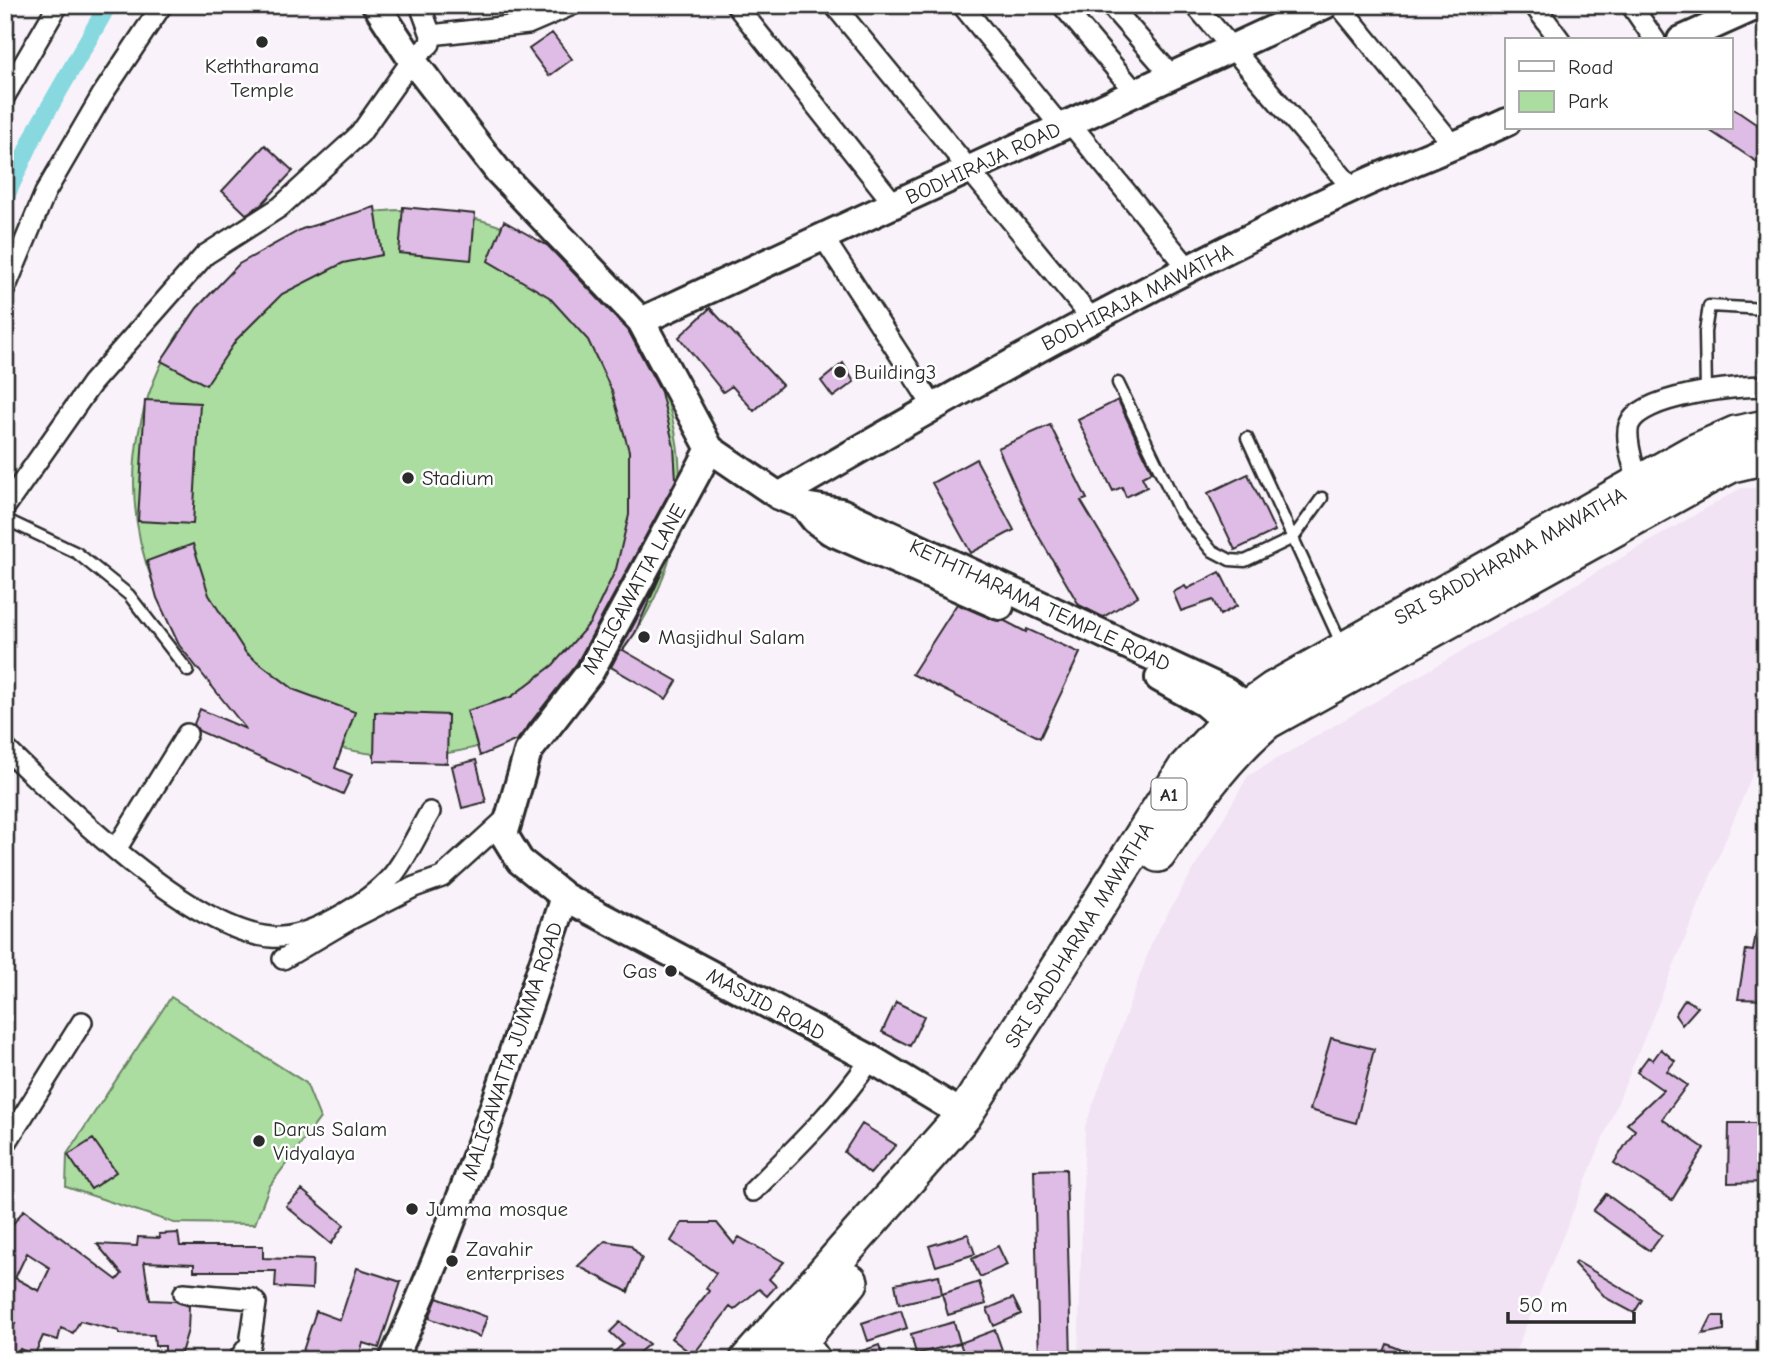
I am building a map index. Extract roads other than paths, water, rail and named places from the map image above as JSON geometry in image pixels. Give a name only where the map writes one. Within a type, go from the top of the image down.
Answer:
[{"type":"highway","name":"SRI SADDHARMA MAWATHA","points":[[748,1360],[964,1115],[1180,777],[1344,649],[1723,439],[1766,428]]},
{"type":"highway","name":"SRI SADDHARMA MAWATHA","points":[[803,1351],[982,1127],[1182,817],[1248,722],[1732,464],[1766,456]]},
{"type":"street","points":[[5,96],[58,5]]},
{"type":"street","points":[[5,289],[45,193],[102,95],[162,5]]},
{"type":"street","name":"KETHTHARAMA TEMPLE ROAD","points":[[376,5],[412,60],[498,171],[641,321],[710,449],[779,496],[804,506],[841,512],[921,561],[1079,633],[1182,690],[1248,722]]},
{"type":"street","points":[[5,507],[92,383],[205,256],[280,207],[350,143],[412,60],[429,44],[431,35],[420,5]]},
{"type":"street","points":[[431,35],[528,24],[572,5]]},
{"type":"street","points":[[736,5],[894,204]]},
{"type":"street","points":[[834,5],[967,171],[1093,319]]},
{"type":"street","points":[[962,5],[1189,269]]},
{"type":"street","points":[[1062,5],[1136,93]]},
{"type":"street","points":[[1111,5],[1172,76]]},
{"type":"street","points":[[1195,5],[1353,188]]},
{"type":"street","name":"BODHIRAJA ROAD","points":[[641,321],[1325,5]]},
{"type":"street","points":[[1339,5],[1454,146]]},
{"type":"street","points":[[1534,5],[1559,38]]},
{"type":"street","points":[[1631,5],[1654,38]]},
{"type":"street","points":[[1685,38],[1759,5]]},
{"type":"street","name":"BODHIRAJA MAWATHA","points":[[779,496],[933,406],[1189,269],[1353,188],[1505,122]]},
{"type":"street","points":[[823,237],[933,406]]},
{"type":"street","points":[[1638,484],[1628,432],[1630,422],[1639,412],[1652,404],[1706,393],[1766,386]]},
{"type":"street","name":"MALIGAWATTA LANE","points":[[565,897],[520,861],[504,835],[528,752],[590,672],[710,449]]},
{"type":"street","points":[[117,848],[187,734]]},
{"type":"street","points":[[5,748],[62,804],[146,874],[220,923],[271,937],[303,932],[351,910],[392,875],[429,812]]},
{"type":"street","points":[[283,959],[351,919],[414,887],[442,877],[510,815]]},
{"type":"street","name":"MASJID ROAD","points":[[565,897],[870,1059],[964,1115]]},
{"type":"street","name":"MALIGAWATTA JUMMA ROAD","points":[[393,1360],[430,1279],[482,1139],[565,897]]},
{"type":"street","points":[[5,1145],[82,1021]]},
{"type":"street","points":[[753,1191],[847,1094],[870,1059]]},
{"type":"street","points":[[184,1293],[252,1299],[256,1303],[250,1343],[238,1360]]},
{"type":"lane","points":[[1706,393],[1705,332],[1709,306],[1766,309]]},
{"type":"lane","points":[[1118,383],[1180,512],[1211,550],[1230,560],[1245,561],[1293,538],[1322,498]]},
{"type":"lane","points":[[1247,438],[1344,649]]},
{"type":"lane","points":[[5,519],[77,553],[129,595],[188,671]]},
{"type":"waterway","points":[[5,198],[37,129],[108,5]]},
{"type":"place","name":"Keththarama Temple","points":[[262,42]]},
{"type":"place","name":"Building3","points":[[840,372]]},
{"type":"place","name":"Stadium","points":[[408,478]]},
{"type":"place","name":"Masjidhul Salam","points":[[644,637]]},
{"type":"place","name":"Gas","points":[[671,971]]},
{"type":"place","name":"Darus Salam Vidyalaya","points":[[259,1141]]},
{"type":"place","name":"Jumma mosque","points":[[412,1209]]},
{"type":"place","name":"Zavahir enterprises","points":[[452,1261]]}]
